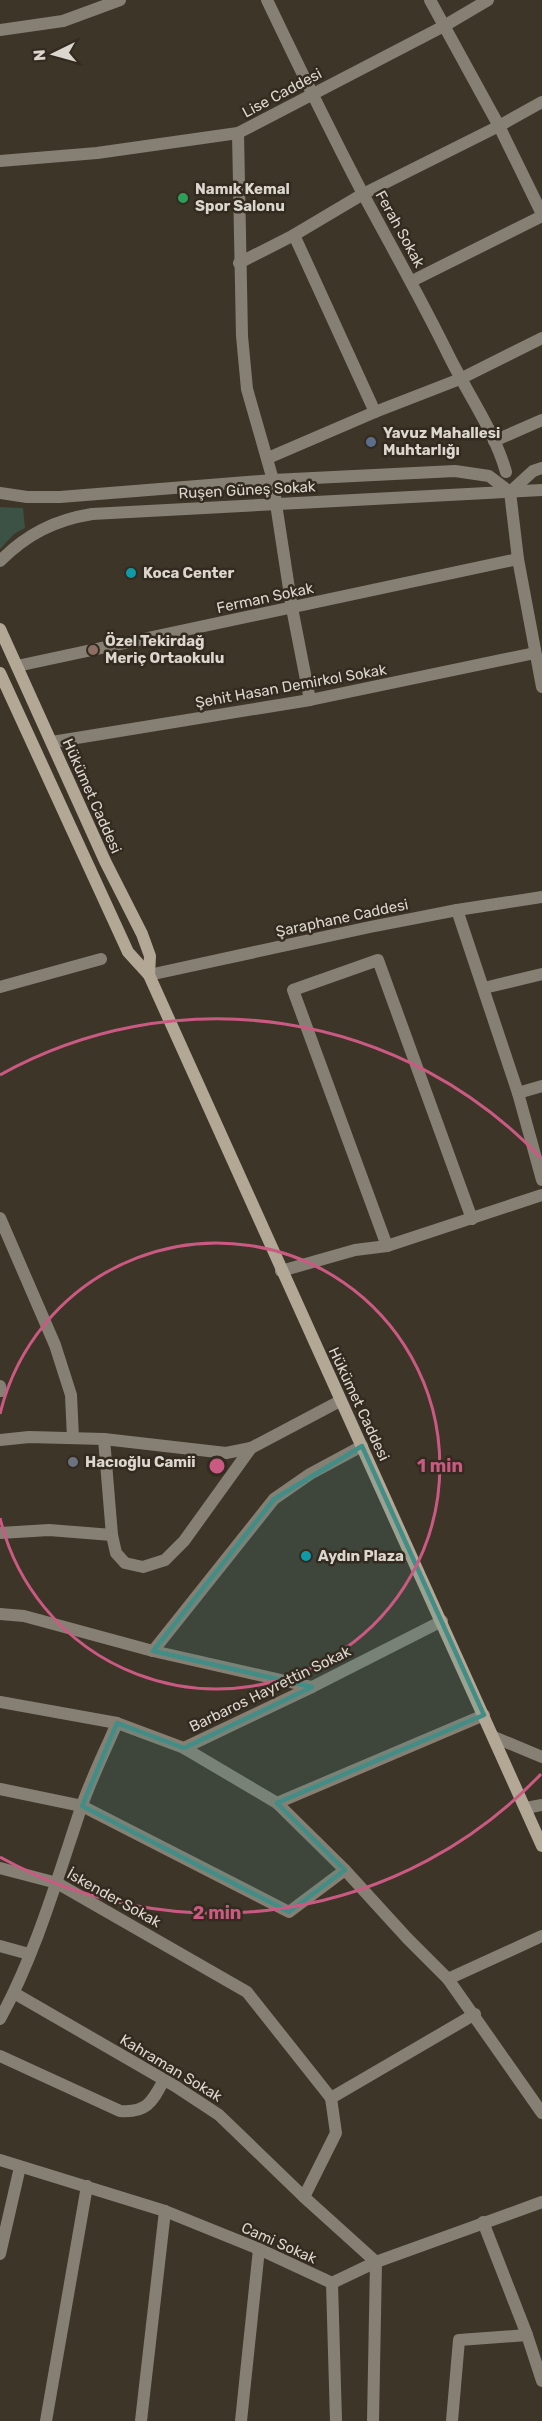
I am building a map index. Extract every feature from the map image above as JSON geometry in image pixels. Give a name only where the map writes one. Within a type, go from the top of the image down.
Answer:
[{"type":"main road","name":"Hükümet Caddesi","points":[[0,629],[105,861],[142,934],[150,956],[149,975]]},
{"type":"main road","name":"Hükümet Caddesi","points":[[0,673],[128,952],[149,975],[542,1846]]},
{"type":"main road","points":[[89,868],[105,861]]},
{"type":"street","points":[[0,30],[63,21],[120,0]]},
{"type":"street","name":"Ferah Sokak","points":[[267,0],[312,95],[363,194],[412,281],[460,379],[495,441],[507,472]]},
{"type":"street","points":[[412,281],[542,215],[499,126],[430,0]]},
{"type":"street","name":"Lise Caddesi","points":[[0,161],[97,153],[238,133],[444,26],[488,0]]},
{"type":"street","points":[[240,263],[294,235],[363,194],[542,102]]},
{"type":"street","points":[[238,133],[242,336],[247,388],[273,480],[292,608],[310,700]]},
{"type":"street","points":[[294,235],[375,412]]},
{"type":"street","points":[[268,458],[375,412],[460,379],[542,338]]},
{"type":"street","points":[[495,441],[542,420]]},
{"type":"street","points":[[542,468],[533,471],[510,492],[518,559],[542,687]]},
{"type":"street","name":"Ruşen Güneş Sokak","points":[[5,494],[60,497],[273,480],[455,471],[489,476],[510,492]]},
{"type":"street","points":[[0,484],[5,494]]},
{"type":"street","name":"Ruşen Güneş Sokak","points":[[0,561],[26,538],[46,526],[68,518],[92,514],[542,490]]},
{"type":"street","name":"Ferman Sokak","points":[[17,666],[518,559]]},
{"type":"street","name":"Şehit Hasan Demirkol Sokak","points":[[52,742],[310,700],[535,653]]},
{"type":"street","name":"Şaraphane Caddesi","points":[[149,975],[457,910],[542,897]]},
{"type":"street","points":[[457,910],[518,1093],[542,1180]]},
{"type":"street","points":[[0,987],[102,959]]},
{"type":"street","points":[[387,1246],[292,990],[378,960],[472,1219]]},
{"type":"street","points":[[484,988],[542,974]]},
{"type":"street","points":[[518,1093],[542,1086]]},
{"type":"street","points":[[281,1271],[355,1250],[387,1246],[542,1195]]},
{"type":"street","points":[[0,1218],[55,1345],[70,1395],[73,1438]]},
{"type":"street","points":[[0,1440],[28,1437],[104,1439],[226,1453],[251,1448],[340,1401]]},
{"type":"street","points":[[104,1439],[112,1534],[117,1554],[125,1563],[142,1567],[165,1560],[184,1540],[251,1448]]},
{"type":"street","points":[[153,1650],[274,1499],[310,1474],[362,1446]]},
{"type":"street","points":[[0,1533],[49,1530],[112,1534]]},
{"type":"street","points":[[0,1614],[24,1616],[153,1650],[312,1687]]},
{"type":"street","name":"Barbaros Hayrettin Sokak","points":[[0,1702],[117,1723],[184,1748],[442,1622]]},
{"type":"street","points":[[277,1803],[484,1715]]},
{"type":"street","points":[[0,2019],[14,1993],[57,1883],[82,1806],[117,1723]]},
{"type":"street","points":[[494,1737],[542,1757]]},
{"type":"street","points":[[184,1748],[277,1803],[345,1870],[407,1938],[448,1978],[542,2113]]},
{"type":"street","points":[[0,1789],[82,1806],[289,1912],[345,1870]]},
{"type":"street","points":[[526,1808],[542,1805]]},
{"type":"street","name":"İskender Sokak","points":[[0,1868],[57,1883],[247,1992],[331,2098]]},
{"type":"street","points":[[448,1978],[542,1936]]},
{"type":"street","points":[[0,1946],[29,1954]]},
{"type":"street","name":"Kahraman Sokak","points":[[14,1993],[164,2080],[219,2115],[376,2262]]},
{"type":"street","points":[[304,2197],[336,2133],[331,2098],[475,2014]]},
{"type":"street","points":[[0,2056],[120,2111],[136,2112],[153,2101],[164,2080]]},
{"type":"street","name":"Cami Sokak","points":[[0,2160],[165,2211],[259,2249],[332,2283]]},
{"type":"street","points":[[0,2254],[20,2167]]},
{"type":"street","points":[[46,2421],[87,2186]]},
{"type":"street","points":[[336,2421],[332,2283],[376,2262],[542,2202]]},
{"type":"street","points":[[141,2421],[165,2211]]},
{"type":"street","points":[[483,2222],[527,2335],[542,2381]]},
{"type":"street","points":[[241,2421],[259,2249]]},
{"type":"street","points":[[373,2421],[376,2262]]},
{"type":"street","points":[[452,2421],[459,2340],[527,2335]]},
{"type":"highlighted area","points":[[362,1446],[484,1715],[277,1803],[345,1870],[289,1912],[82,1806],[117,1723],[184,1748],[312,1687],[153,1651],[274,1499]]},
{"type":"green space","points":[[0,507],[23,508],[25,528],[14,534],[0,549]]},
{"type":"place","name":"Namık Kemal Spor Salonu","points":[[183,198]]},
{"type":"place","name":"Yavuz Mahallesi Muhtarlığı","points":[[371,442]]},
{"type":"place","name":"Koca Center","points":[[131,573]]},
{"type":"place","name":"Özel Tekirdağ Meriç Ortaokulu","points":[[93,650]]},
{"type":"place","name":"Hacıoğlu Camii","points":[[73,1462]]},
{"type":"place","name":"Aydın Plaza","points":[[306,1556]]}]
